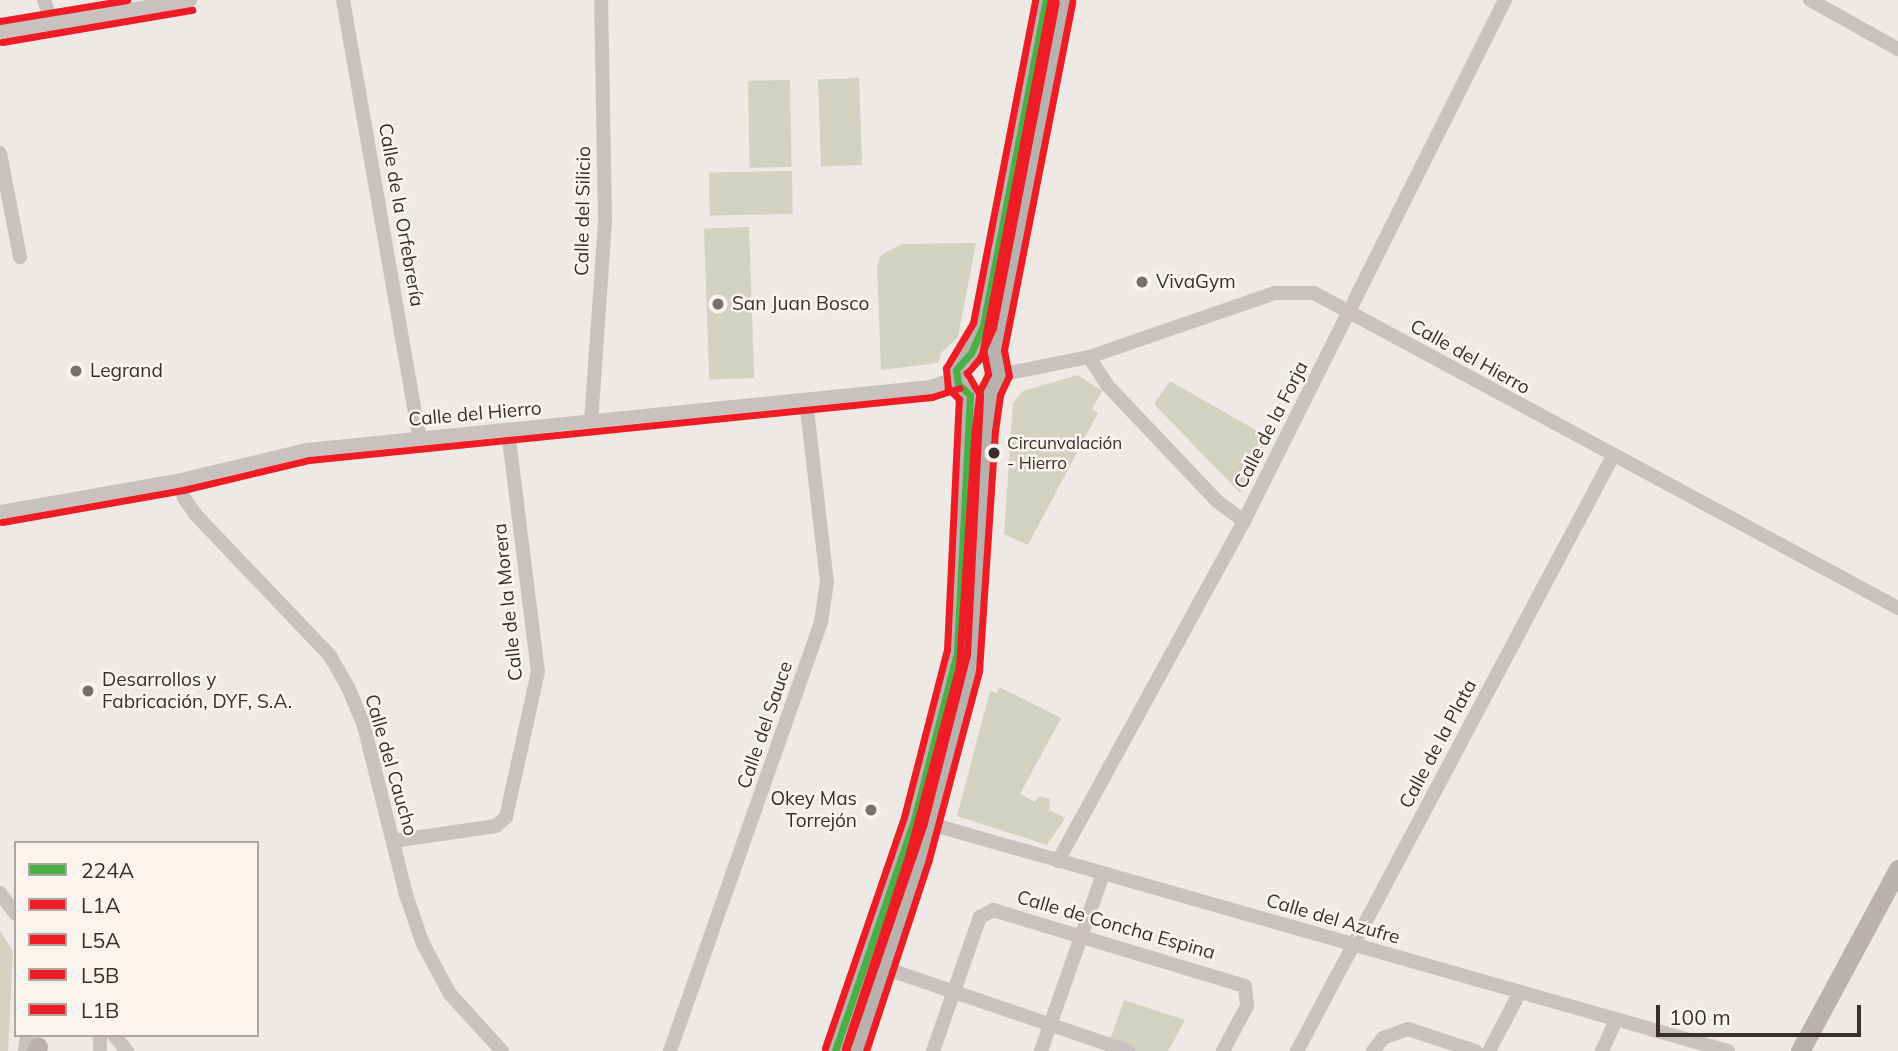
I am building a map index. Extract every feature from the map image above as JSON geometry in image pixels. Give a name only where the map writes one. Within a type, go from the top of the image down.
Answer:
[{"type":"street","points":[[44,0],[53,24]]},
{"type":"street","points":[[0,32],[190,0]]},
{"type":"street","name":"Calle de la Orfebrería","points":[[343,0],[419,438]]},
{"type":"street","name":"Calle del Silicio","points":[[591,422],[605,222],[601,0]]},
{"type":"street","points":[[835,1051],[907,841],[953,671],[961,600],[970,395],[956,377],[959,362],[971,353],[983,326],[1046,0]]},
{"type":"street","points":[[855,1051],[884,968],[928,824],[971,654],[994,375],[1062,0]]},
{"type":"street","name":"Calle de la Forja","points":[[1058,861],[1244,521],[1351,313],[1505,0]]},
{"type":"street","points":[[1810,0],[1898,48]]},
{"type":"street","points":[[0,153],[20,257]]},
{"type":"street","name":"Calle del Hierro","points":[[994,375],[1090,357],[1291,289],[1314,293],[1898,608]]},
{"type":"street","points":[[971,353],[994,375]]},
{"type":"street","points":[[1090,357],[1107,385],[1217,501],[1244,521]]},
{"type":"street","points":[[970,395],[994,375]]},
{"type":"street","name":"Calle del Hierro","points":[[0,512],[181,480],[307,450],[931,387],[956,377]]},
{"type":"street","name":"Calle del Sauce","points":[[670,1051],[821,622],[827,582],[806,400]]},
{"type":"street","name":"Calle de la Morera","points":[[393,841],[496,826],[506,817],[538,672],[508,429]]},
{"type":"street","name":"Calle de la Plata","points":[[1297,1051],[1613,456]]},
{"type":"street","name":"Calle del Caucho","points":[[181,480],[184,498],[195,514],[330,656],[348,687],[364,726],[423,944],[450,994],[502,1051]]},
{"type":"street","name":"Calle del Azufre","points":[[928,824],[1728,1051]]},
{"type":"street","points":[[1800,1051],[1898,869]]},
{"type":"street","points":[[1041,1051],[1103,874]]},
{"type":"street","points":[[0,893],[14,911]]},
{"type":"street","name":"Calle de Concha Espina","points":[[954,992],[980,917],[993,910],[1235,980],[1245,986],[1247,1006],[1223,1051]]},
{"type":"street","points":[[884,968],[1128,1051]]},
{"type":"street","points":[[933,1051],[954,992]]},
{"type":"street","points":[[1489,1051],[1520,992]]},
{"type":"street","points":[[1602,1051],[1616,1019]]},
{"type":"street","points":[[1373,1051],[1382,1038],[1408,1029],[1475,1051]]},
{"type":"street","points":[[116,1037],[127,1051]]},
{"type":"green space","points":[[859,78],[862,165],[821,166],[818,79]]},
{"type":"green space","points":[[790,80],[792,167],[750,168],[748,81]]},
{"type":"green space","points":[[792,171],[793,214],[710,215],[709,172]]},
{"type":"green space","points":[[749,227],[754,378],[709,379],[704,229]]},
{"type":"green space","points":[[976,243],[958,337],[942,352],[938,363],[881,370],[877,267],[881,255],[902,244]]},
{"type":"green space","points":[[1078,375],[1102,391],[1092,409],[1098,413],[1028,545],[1004,534],[1013,403],[1023,391]]},
{"type":"green space","points":[[1170,381],[1268,437],[1240,493],[1154,404]]},
{"type":"green space","points":[[999,687],[1061,718],[1020,794],[1035,802],[1039,796],[1050,799],[1049,810],[1065,818],[1047,845],[957,816],[990,691],[997,693]]},
{"type":"green space","points":[[0,931],[13,951],[8,1051],[0,1051]]},
{"type":"green space","points":[[1124,1000],[1185,1020],[1168,1051],[1106,1051]]},
{"type":"transit line","name":"L5A","points":[[0,21],[127,0]]},
{"type":"transit line","name":"L5A","points":[[825,1048],[904,817],[947,650],[959,399],[948,388],[946,368],[973,323],[1035,0]]},
{"type":"transit line","name":"224A","points":[[835,1051],[914,820],[957,652],[970,395],[958,384],[956,370],[971,353],[983,326],[1046,0]]},
{"type":"transit line","name":"L1B","points":[[845,1048],[909,853],[959,667],[975,429],[980,390],[988,374],[983,349],[1051,0]]},
{"type":"transit line","name":"L1A","points":[[846,1051],[924,823],[967,654],[980,395],[967,373],[980,358],[993,328],[1056,2]]},
{"type":"transit line","name":"L5B","points":[[866,1051],[929,859],[979,671],[995,431],[1000,395],[1009,376],[1004,350],[1072,2]]},
{"type":"transit line","name":"L5B","points":[[2,42],[192,10]]},
{"type":"transit line","name":"L1A","points":[[2,522],[183,490],[309,460],[932,397],[960,388]]},
{"type":"place","name":"VivaGym","points":[[1142,282]]},
{"type":"place","name":"San Juan Bosco","points":[[718,304]]},
{"type":"place","name":"Legrand","points":[[76,371]]},
{"type":"place","name":"Circunvalación - Hierro","points":[[994,453]]},
{"type":"place","name":"Desarrollos y Fabricación, DYF, S.A.","points":[[88,691]]},
{"type":"place","name":"Okey Mas Torrejón","points":[[871,810]]}]
